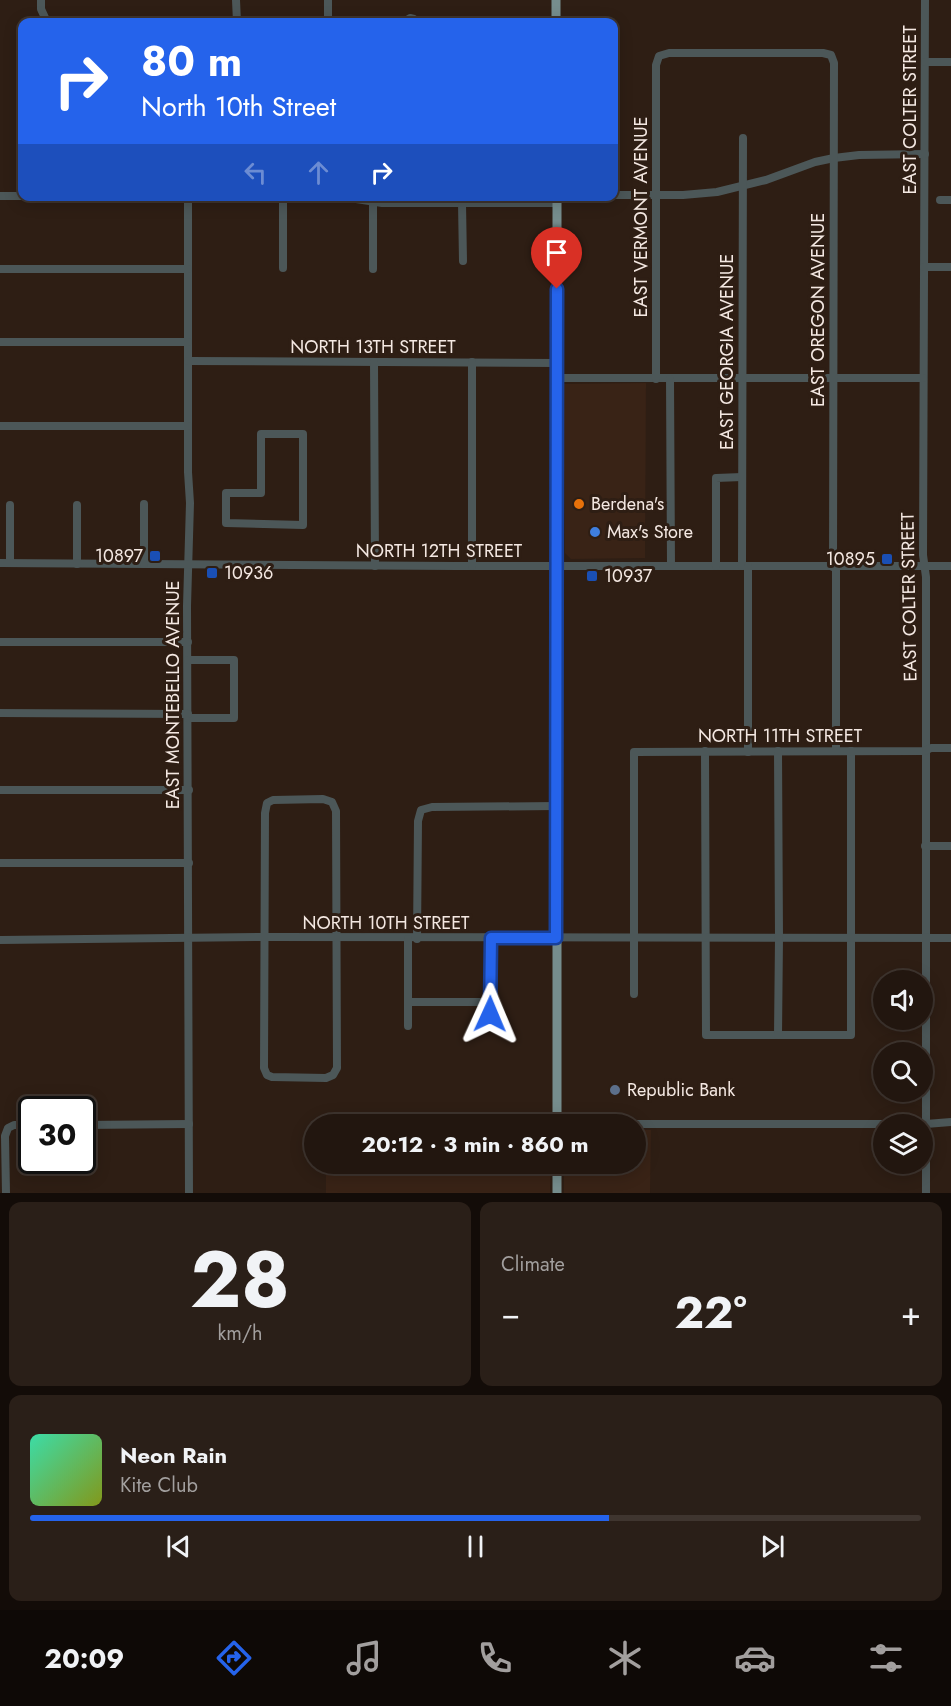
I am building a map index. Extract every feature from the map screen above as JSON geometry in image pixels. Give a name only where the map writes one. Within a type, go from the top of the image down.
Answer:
[{"type":"main road","points":[[556,0],[556,18]]},
{"type":"main road","points":[[557,201],[557,1114]]},
{"type":"main road","points":[[557,1174],[557,1193]]},
{"type":"street","points":[[41,0],[41,9],[45,18]]},
{"type":"street","points":[[236,0],[237,18]]},
{"type":"street","points":[[328,0],[328,18]]},
{"type":"street","name":"EAST COLTER STREET","points":[[926,0],[923,378],[926,1114]]},
{"type":"street","name":"EAST OREGON AVENUE","points":[[659,56],[669,53],[823,53],[831,55],[834,63],[833,378],[836,751]]},
{"type":"street","name":"EAST VERMONT AVENUE","points":[[656,379],[656,65],[659,56]]},
{"type":"street","points":[[925,62],[951,62]]},
{"type":"street","name":"EAST GEORGIA AVENUE","points":[[743,138],[742,477],[748,752]]},
{"type":"street","points":[[618,195],[717,192],[766,180],[815,162],[834,158],[858,155],[925,154]]},
{"type":"street","points":[[0,196],[18,196]]},
{"type":"street","points":[[940,200],[951,200]]},
{"type":"street","name":"EAST MONTEBELLO AVENUE","points":[[188,201],[189,1193]]},
{"type":"street","points":[[283,201],[283,268]]},
{"type":"street","points":[[367,201],[412,201]]},
{"type":"street","points":[[454,201],[462,203],[525,201]]},
{"type":"street","points":[[373,202],[373,269]]},
{"type":"street","points":[[462,203],[463,261]]},
{"type":"street","points":[[924,267],[951,267]]},
{"type":"street","points":[[0,269],[188,269]]},
{"type":"street","points":[[0,342],[188,342]]},
{"type":"street","name":"NORTH 13TH STREET","points":[[188,361],[557,363]]},
{"type":"street","points":[[374,362],[375,566]]},
{"type":"street","points":[[472,362],[472,566]]},
{"type":"street","points":[[557,378],[923,378]]},
{"type":"street","points":[[670,379],[671,566]]},
{"type":"street","points":[[0,426],[188,426]]},
{"type":"street","points":[[303,434],[303,525],[226,523],[226,493],[261,493],[261,435],[303,434]]},
{"type":"street","points":[[716,566],[716,478],[742,477]]},
{"type":"street","points":[[144,504],[144,564]]},
{"type":"street","points":[[10,505],[10,563]]},
{"type":"street","points":[[77,505],[77,564]]},
{"type":"street","name":"NORTH 12TH STREET","points":[[0,563],[375,566],[951,566]]},
{"type":"street","points":[[0,642],[188,642]]},
{"type":"street","points":[[0,713],[234,718],[234,660],[188,660]]},
{"type":"street","name":"NORTH 11TH STREET","points":[[634,938],[634,752],[925,751],[931,748],[951,748]]},
{"type":"street","points":[[777,1035],[778,751]]},
{"type":"street","points":[[705,752],[706,1035],[851,1035],[851,751]]},
{"type":"street","points":[[0,790],[189,790]]},
{"type":"street","points":[[323,799],[332,802],[336,811],[336,938],[337,1068],[333,1075],[326,1078],[267,1075],[264,1068],[264,813],[267,803],[273,800],[323,799]]},
{"type":"street","points":[[417,939],[418,820],[421,810],[432,807],[556,806]]},
{"type":"street","points":[[925,846],[951,846]]},
{"type":"street","points":[[0,862],[189,863]]},
{"type":"street","name":"NORTH 10TH STREET","points":[[0,940],[189,937],[951,938]]},
{"type":"street","points":[[490,1027],[491,938]]},
{"type":"street","points":[[634,938],[634,994]]},
{"type":"street","points":[[408,939],[408,1026]]},
{"type":"street","points":[[408,1002],[490,1002]]},
{"type":"street","points":[[933,1123],[951,1122]]},
{"type":"street","points":[[96,1125],[189,1124]]},
{"type":"street","points":[[646,1124],[873,1124]]},
{"type":"street","points":[[6,1193],[3,1152],[5,1136],[8,1128],[18,1125]]},
{"type":"street","name":"EAST COLTER STREET","points":[[926,1174],[926,1193]]},
{"type":"shaded area","points":[[646,383],[645,558],[571,559],[565,553],[563,384]]},
{"type":"shaded area","points":[[646,1130],[651,1130],[650,1193],[564,1193],[564,1174],[646,1174]]},
{"type":"shaded area","points":[[326,1174],[551,1174],[550,1193],[326,1193]]},
{"type":"place","name":"Berdena's","points":[[579,504]]},
{"type":"place","name":"Max's Store","points":[[595,532]]},
{"type":"place","name":"10897","points":[[155,556]]},
{"type":"place","name":"10895","points":[[887,559]]},
{"type":"place","name":"10936","points":[[212,573]]},
{"type":"place","name":"10937","points":[[592,576]]},
{"type":"place","name":"Republic Bank","points":[[615,1090]]},
{"type":"route","points":[[490,1014],[491,938],[556,938],[557,289]]}]
